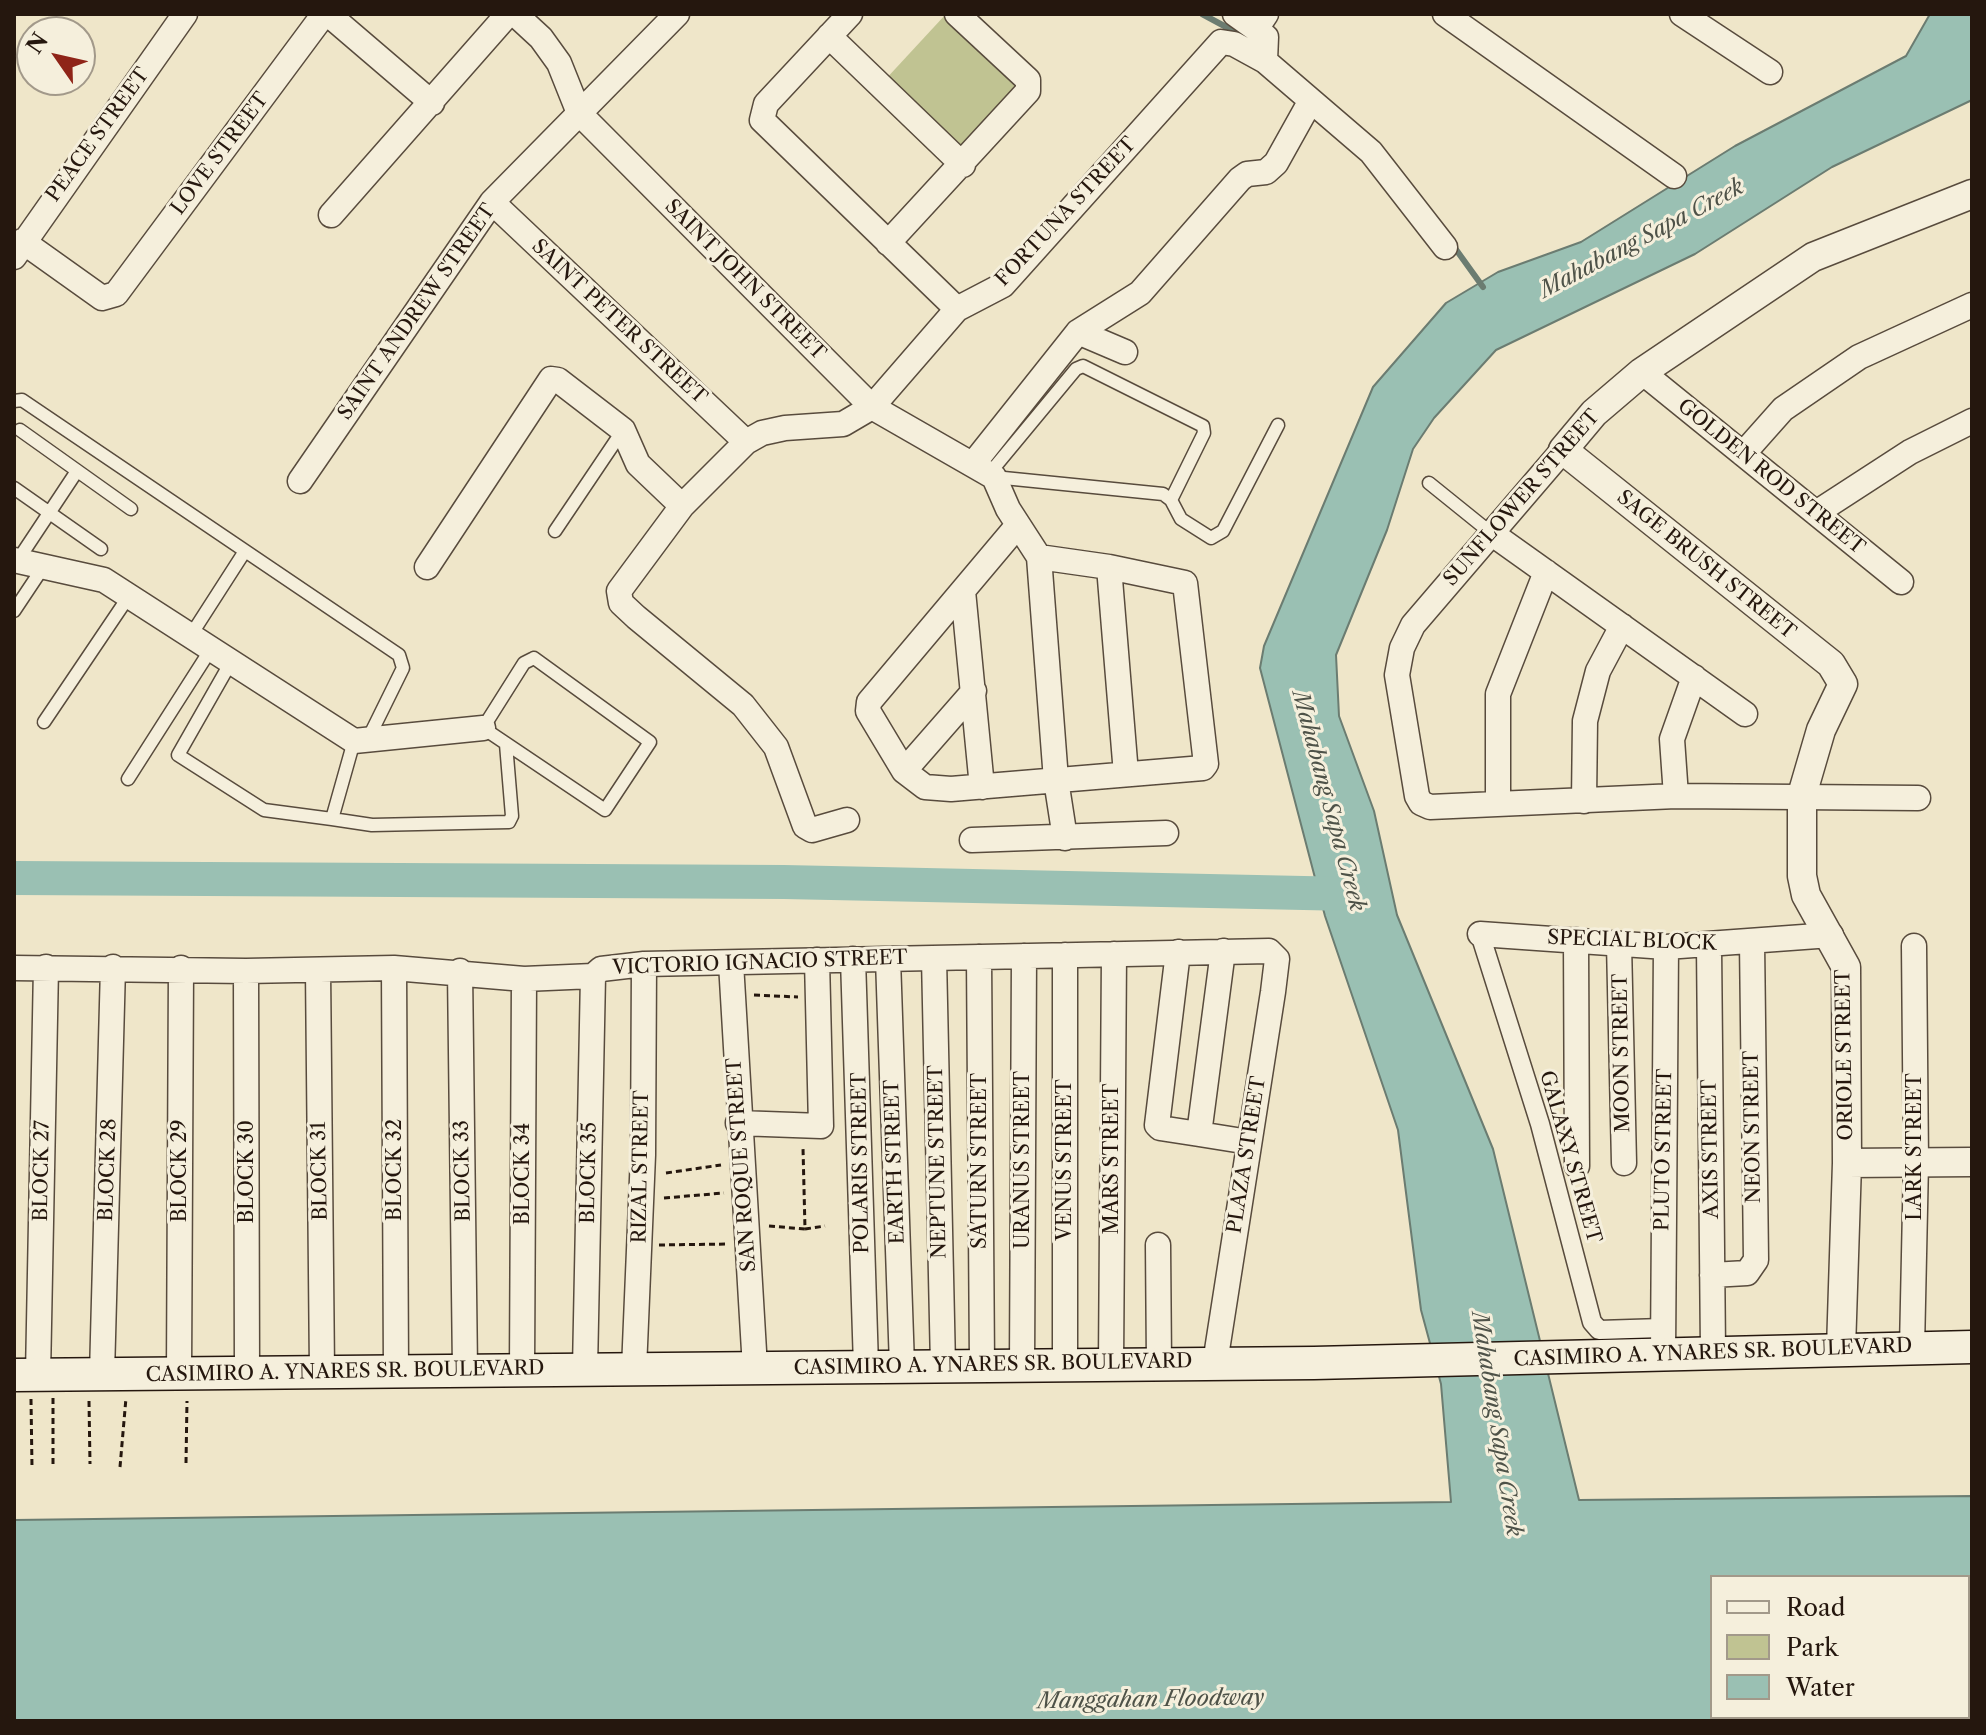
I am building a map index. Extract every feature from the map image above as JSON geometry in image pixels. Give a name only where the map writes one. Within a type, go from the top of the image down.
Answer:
[{"type":"main road","name":"CASIMIRO A. YNARES SR. BOULEVARD","points":[[34,1375],[1385,1362],[1609,1357],[1663,1341],[1713,1351],[1972,1347]]},
{"type":"street","name":"PEACE STREET","points":[[18,249],[185,14]]},
{"type":"street","name":"LOVE STREET","points":[[18,249],[102,298],[116,294],[326,14]]},
{"type":"street","points":[[326,14],[432,103]]},
{"type":"street","points":[[331,215],[508,14]]},
{"type":"street","name":"SAINT JOHN STREET","points":[[515,14],[541,38],[559,63],[579,113],[872,407],[986,472]]},
{"type":"street","name":"SAINT ANDREW STREET","points":[[300,481],[492,202],[677,14]]},
{"type":"street","points":[[850,14],[766,104],[762,120],[957,309]]},
{"type":"street","points":[[888,243],[1028,91],[1028,80],[957,14]]},
{"type":"street","points":[[1235,14],[1261,21],[1266,37],[1265,61],[1371,152],[1445,247]]},
{"type":"street","points":[[1445,14],[1674,176]]},
{"type":"street","points":[[1682,14],[1770,72]]},
{"type":"street","points":[[829,36],[963,165]]},
{"type":"street","name":"FORTUNA STREET","points":[[872,407],[957,309],[1003,285],[1221,42],[1234,44],[1265,61]]},
{"type":"street","points":[[1065,838],[1056,780],[1039,557],[986,472],[1078,332],[1140,293],[1240,179],[1266,172],[1276,163],[1310,102]]},
{"type":"street","name":"SUNFLOWER STREET","points":[[1498,804],[1430,807],[1417,796],[1397,675],[1402,648],[1413,625],[1594,413],[1642,372],[1813,257],[1972,194]]},
{"type":"street","name":"SAINT PETER STREET","points":[[492,202],[746,442]]},
{"type":"street","points":[[1743,454],[1783,409],[1859,357],[1972,305]]},
{"type":"street","points":[[1078,332],[1125,352]]},
{"type":"street","name":"GOLDEN ROD STREET","points":[[1642,372],[1901,582]]},
{"type":"street","points":[[427,567],[546,382],[558,380],[623,430],[638,464],[682,506]]},
{"type":"street","points":[[847,820],[812,830],[805,826],[776,747],[743,705],[621,603],[619,591],[682,506],[746,442],[762,433],[785,428],[843,424],[872,407]]},
{"type":"street","points":[[1816,513],[1910,452],[1972,421]]},
{"type":"street","name":"SAGE BRUSH STREET","points":[[1563,450],[1831,664],[1843,684]]},
{"type":"street","points":[[1013,517],[963,591],[869,702],[868,711],[904,771],[925,787],[982,787],[1203,768],[1206,764],[1185,583],[1109,567],[1039,557]]},
{"type":"street","points":[[1491,533],[1745,714]]},
{"type":"street","points":[[17,553],[44,566],[104,580],[221,656],[362,739],[483,728]]},
{"type":"street","points":[[1109,567],[1126,774]]},
{"type":"street","points":[[1546,572],[1498,694],[1498,804],[1676,796],[1918,798]]},
{"type":"street","points":[[963,591],[982,787]]},
{"type":"street","points":[[1584,801],[1585,721],[1598,671],[1622,626]]},
{"type":"street","points":[[1676,796],[1672,739],[1694,677]]},
{"type":"street","name":"ORIOLE STREET","points":[[1841,1349],[1847,1163],[1846,967],[1831,935],[1806,895],[1802,876],[1802,795],[1821,730],[1843,684]]},
{"type":"street","points":[[904,771],[974,691]]},
{"type":"street","points":[[972,840],[1166,833]]},
{"type":"street","name":"SPECIAL BLOCK","points":[[1480,934],[1666,947],[1831,935]]},
{"type":"street","name":"GALAXY STREET","points":[[1480,934],[1540,1124],[1592,1322],[1599,1330],[1663,1341]]},
{"type":"street","points":[[1576,940],[1577,1166]]},
{"type":"street","name":"NEON STREET","points":[[1712,1275],[1747,1273],[1756,1260],[1752,942]]},
{"type":"street","name":"MOON STREET","points":[[1619,944],[1624,1163]]},
{"type":"street","name":"AXIS STREET","points":[[1709,946],[1713,1351]]},
{"type":"street","name":"LARK STREET","points":[[1912,1348],[1916,1162],[1914,946]]},
{"type":"street","name":"PLUTO STREET","points":[[1663,1341],[1666,947]]},
{"type":"street","points":[[1199,1134],[1223,951]]},
{"type":"street","name":"VICTORIO IGNACIO STREET","points":[[14,968],[246,971],[394,968],[460,971],[524,979],[593,976],[601,969],[644,964],[1269,951]]},
{"type":"street","name":"PLAZA STREET","points":[[1215,1363],[1277,959],[1269,951]]},
{"type":"street","points":[[1178,952],[1157,1125],[1160,1128],[1249,1142]]},
{"type":"street","name":"MARS STREET","points":[[1111,1364],[1114,954]]},
{"type":"street","name":"VENUS STREET","points":[[1065,955],[1065,1365]]},
{"type":"street","name":"URANUS STREET","points":[[1022,1365],[1024,956]]},
{"type":"street","name":"SATURN STREET","points":[[979,957],[982,1365]]},
{"type":"street","name":"NEPTUNE STREET","points":[[934,958],[943,1366]]},
{"type":"street","name":"POLARIS STREET","points":[[853,959],[866,1366]]},
{"type":"street","name":"EARTH STREET","points":[[888,959],[902,1366]]},
{"type":"street","points":[[738,1123],[802,1122],[821,1126],[817,960]]},
{"type":"street","name":"SAN ROQUE STREET","points":[[731,963],[738,1123],[755,1368]]},
{"type":"street","name":"RIZAL STREET","points":[[634,1369],[644,964]]},
{"type":"street","name":"BLOCK 27","points":[[34,1375],[46,967]]},
{"type":"street","name":"BLOCK 28","points":[[106,1374],[113,967]]},
{"type":"street","name":"BLOCK 29","points":[[181,968],[183,1373]]},
{"type":"street","name":"BLOCK 32","points":[[394,968],[396,1371]]},
{"type":"street","name":"BLOCK 31","points":[[318,970],[322,1372]]},
{"type":"street","name":"BLOCK 30","points":[[246,971],[247,1372]]},
{"type":"street","name":"BLOCK 33","points":[[460,971],[465,1370]]},
{"type":"street","name":"BLOCK 35","points":[[585,1369],[593,976]]},
{"type":"street","name":"BLOCK 34","points":[[522,1370],[524,979]]},
{"type":"street","points":[[1847,1163],[1972,1162]]},
{"type":"street","points":[[1158,1245],[1159,1364]]},
{"type":"lane","points":[[986,472],[1076,369],[1083,366],[1203,426],[1204,433],[1171,500]]},
{"type":"lane","points":[[14,401],[22,400],[399,655],[403,668],[362,739],[332,819]]},
{"type":"lane","points":[[986,472],[1163,494],[1171,500],[1181,519],[1211,538],[1223,531],[1278,425]]},
{"type":"lane","points":[[20,430],[131,509]]},
{"type":"lane","points":[[555,531],[623,430]]},
{"type":"lane","points":[[17,553],[49,514],[77,471]]},
{"type":"lane","points":[[1429,483],[1491,533]]},
{"type":"lane","points":[[14,488],[101,549]]},
{"type":"lane","points":[[191,635],[245,551]]},
{"type":"lane","points":[[14,611],[44,566]]},
{"type":"lane","points":[[44,722],[129,596]]},
{"type":"lane","points":[[128,779],[221,656]]},
{"type":"lane","points":[[221,656],[178,755],[264,810],[372,825],[509,822],[512,816],[506,744]]},
{"type":"lane","points":[[534,658],[650,742],[605,810],[483,728],[524,663],[534,658]]},
{"type":"path","points":[[732,995],[818,997]]},
{"type":"path","points":[[802,1122],[805,1229]]},
{"type":"path","points":[[666,1173],[741,1163]]},
{"type":"path","points":[[661,1199],[743,1191]]},
{"type":"path","points":[[639,1245],[825,1226]]},
{"type":"path","points":[[183,1373],[186,1463]]},
{"type":"path","points":[[90,1464],[106,1374]]},
{"type":"path","points":[[106,1374],[120,1467]]},
{"type":"path","points":[[34,1375],[53,1467]]},
{"type":"path","points":[[32,1467],[34,1375]]},
{"type":"green space","points":[[946,14],[1023,86],[961,153],[884,81]]},
{"type":"water","points":[[1930,14],[1972,14],[1972,100],[1832,167],[1695,254],[1496,350],[1434,418],[1413,449],[1387,530],[1336,655],[1339,716],[1374,811],[1397,915],[1493,1149],[1579,1500],[1972,1496],[1972,1721],[14,1721],[14,1520],[1451,1502],[1441,1384],[1421,1310],[1398,1130],[1325,916],[1260,668],[1264,646],[1373,387],[1446,303],[1498,272],[1581,242],[1735,146],[1906,56]]},
{"type":"waterway","points":[[1202,14],[1241,35]]},
{"type":"waterway","points":[[1452,244],[1483,287]]},
{"type":"waterway","name":"Mahabang Sapa Creek","points":[[14,878],[784,882],[1351,894]]},
{"type":"water label","name":"Manggahan Floodway","points":[[1151,1700]]}]
